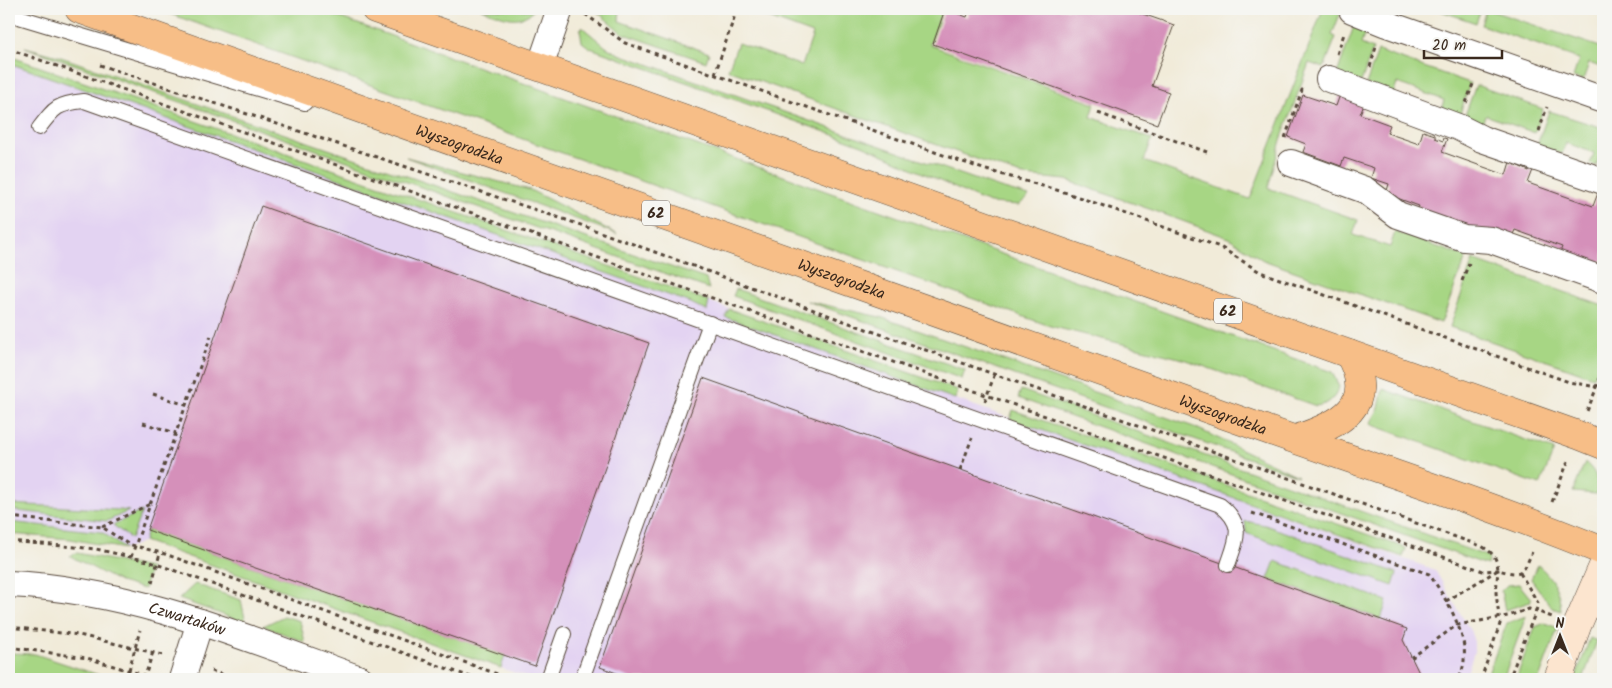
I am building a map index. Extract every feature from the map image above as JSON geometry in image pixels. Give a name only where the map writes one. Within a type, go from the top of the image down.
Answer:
[{"type":"main road","name":"Wyszogrodzka","points":[[79,9],[489,156],[827,271],[1542,526],[1603,552]]},
{"type":"main road","name":"62","points":[[375,9],[1578,434],[1603,445]]},
{"type":"main road","points":[[1296,439],[1338,422],[1355,405],[1359,394],[1360,380],[1358,370],[1349,354]]},
{"type":"street","points":[[540,67],[569,10]]},
{"type":"street","points":[[1352,10],[1603,100]]},
{"type":"street","points":[[1329,79],[1458,127],[1482,139],[1603,181]]},
{"type":"street","points":[[1291,163],[1365,190],[1398,216],[1464,238],[1490,240],[1603,280]]},
{"type":"street","points":[[1558,679],[1577,626],[1603,566]]},
{"type":"street","name":"Czwartaków","points":[[9,584],[89,592],[128,601],[200,622],[360,679]]},
{"type":"street","points":[[185,671],[200,622]]},
{"type":"lane","points":[[9,14],[129,52],[489,156]]},
{"type":"lane","points":[[38,128],[52,111],[62,103],[84,101],[1220,505],[1234,516],[1237,530],[1236,541],[1228,565]]},
{"type":"lane","points":[[582,679],[710,323]]},
{"type":"lane","points":[[548,679],[564,634]]},
{"type":"path","points":[[715,74],[737,9]]},
{"type":"path","points":[[569,10],[588,15],[625,43],[1027,183]]},
{"type":"path","points":[[1362,92],[1384,23]]},
{"type":"path","points":[[1458,127],[1482,58]]},
{"type":"path","points":[[98,64],[578,224],[1491,552],[1497,560],[1498,570],[1446,601]]},
{"type":"path","points":[[1530,156],[1556,83]]},
{"type":"path","points":[[1098,113],[1206,152]]},
{"type":"path","points":[[1462,281],[1470,258]]},
{"type":"path","points":[[131,557],[211,336]]},
{"type":"path","points":[[1603,369],[1597,387],[1603,388]]},
{"type":"path","points":[[153,394],[186,405]]},
{"type":"path","points":[[143,423],[176,433]]},
{"type":"path","points":[[960,470],[970,443]]},
{"type":"path","points":[[102,527],[150,504]]},
{"type":"path","points":[[1234,516],[1242,509],[1429,574],[1446,601],[1457,625],[1464,649],[1464,660],[1459,679]]},
{"type":"path","points":[[9,517],[102,527],[128,544],[165,554],[511,679]]},
{"type":"path","points":[[9,541],[96,550],[131,557],[173,569],[476,679]]},
{"type":"path","points":[[1411,658],[1457,625],[1508,616],[1529,609],[1536,611],[1509,679]]},
{"type":"path","points":[[9,627],[88,637],[153,652],[185,671],[237,679]]},
{"type":"path","points":[[9,647],[86,658],[157,679]]},
{"type":"path","points":[[145,677],[153,652]]},
{"type":"shaded area","points":[[9,63],[691,303],[706,310],[709,301],[729,309],[726,317],[1435,570],[1471,632],[1474,642],[1474,652],[1465,679],[532,679],[145,541],[125,549],[70,539],[9,534]]},
{"type":"green space","points":[[156,9],[316,9],[1332,372],[1339,387],[1330,401],[1316,406],[1183,359],[1050,326]]},
{"type":"green space","points":[[481,9],[534,10],[522,17],[509,18]]},
{"type":"green space","points":[[594,9],[620,9],[619,21],[709,53],[706,62],[622,33]]},
{"type":"green space","points":[[751,9],[943,9],[930,45],[1095,104],[1091,117],[1152,139],[1144,161],[1250,199],[1323,9],[1342,9],[1332,35],[1336,37],[1324,68],[1309,63],[1281,140],[1268,188],[1358,220],[1353,235],[1390,247],[1395,232],[1466,257],[1441,323],[1263,260],[1229,238],[1155,211],[1066,180],[1024,176],[728,70],[738,43],[802,66],[813,34],[750,11]]},
{"type":"green space","points":[[1435,9],[1481,9],[1476,23]]},
{"type":"green space","points":[[1486,9],[1603,48],[1603,68],[1589,63],[1583,80],[1573,77],[1579,59],[1481,25]]},
{"type":"green space","points":[[1361,25],[1367,27],[1361,44],[1373,49],[1361,82],[1337,74],[1354,26]]},
{"type":"green space","points":[[582,27],[606,47],[619,54],[1000,188],[1029,196],[1019,205],[990,203],[979,199],[862,145],[590,48],[582,42],[580,30]]},
{"type":"green space","points":[[25,47],[58,56],[706,279],[709,289]]},
{"type":"green space","points":[[1378,51],[1470,83],[1459,117],[1441,110],[1444,100],[1397,83],[1393,94],[1366,84]]},
{"type":"green space","points":[[9,56],[709,301],[707,311],[691,303],[9,63]]},
{"type":"green space","points":[[1476,85],[1543,109],[1535,133],[1485,115],[1482,125],[1464,118]]},
{"type":"green space","points":[[1549,111],[1603,128],[1603,145],[1596,166],[1590,164],[1594,153],[1566,143],[1562,154],[1537,145]]},
{"type":"green space","points":[[406,157],[530,190],[617,234]]},
{"type":"green space","points":[[1473,260],[1603,306],[1603,358],[1593,377],[1450,327]]},
{"type":"green space","points":[[736,289],[965,370],[962,379],[733,296]]},
{"type":"green space","points":[[807,301],[880,317],[1194,427],[1298,476]]},
{"type":"green space","points":[[729,309],[958,390],[955,399],[725,317]]},
{"type":"green space","points":[[1383,389],[1554,450],[1540,485],[1370,424],[1379,408]]},
{"type":"green space","points":[[1021,390],[1489,557],[1487,565],[1018,398]]},
{"type":"green space","points":[[1013,410],[1406,548],[1403,557],[1010,419]]},
{"type":"green space","points":[[1585,462],[1596,476],[1596,494],[1573,492]]},
{"type":"green space","points":[[9,504],[129,511],[107,521],[9,510]]},
{"type":"green space","points":[[142,511],[131,539],[113,525]]},
{"type":"green space","points":[[1245,521],[1265,525],[1397,573],[1393,586],[1246,533]]},
{"type":"green space","points":[[9,522],[102,532],[125,549],[70,539],[9,534]]},
{"type":"green space","points":[[147,530],[505,655],[501,668],[144,541]]},
{"type":"green space","points":[[77,553],[150,568],[144,589],[120,582],[70,556]]},
{"type":"green space","points":[[1275,561],[1387,601],[1381,619],[1268,579]]},
{"type":"green space","points":[[1538,565],[1555,585],[1561,611],[1552,608],[1531,579]]},
{"type":"green space","points":[[195,584],[241,600],[246,623],[179,599]]},
{"type":"green space","points":[[1519,584],[1531,599],[1530,602],[1505,610],[1501,591],[1507,585]]},
{"type":"green space","points":[[284,616],[300,621],[305,642],[263,626]]},
{"type":"green space","points":[[1526,616],[1503,679],[1486,679],[1507,623]]},
{"type":"green space","points":[[1545,623],[1558,628],[1539,679],[1516,679],[1535,627]]},
{"type":"green space","points":[[1590,638],[1597,641],[1583,679],[1575,679]]},
{"type":"green space","points":[[9,653],[35,654],[111,679],[9,679]]},
{"type":"building","points":[[945,9],[967,17],[970,9],[1141,9],[1140,13],[1174,25],[1152,86],[1169,92],[1157,124],[933,44]]},
{"type":"building","points":[[1341,92],[1365,101],[1360,114],[1390,125],[1387,133],[1419,144],[1423,131],[1435,135],[1435,138],[1443,141],[1444,138],[1447,139],[1442,152],[1506,175],[1510,162],[1529,171],[1530,169],[1533,170],[1528,183],[1593,206],[1598,193],[1603,195],[1603,261],[1601,260],[1598,268],[1559,255],[1562,247],[1515,230],[1511,239],[1475,231],[1417,211],[1419,206],[1386,194],[1389,184],[1371,178],[1374,168],[1344,158],[1341,166],[1303,152],[1306,144],[1288,137],[1303,95],[1336,106]]},
{"type":"building","points":[[261,206],[649,343],[535,666],[147,530]]},
{"type":"building","points":[[703,378],[1407,629],[1403,640],[1422,679],[633,679],[600,667]]}]
